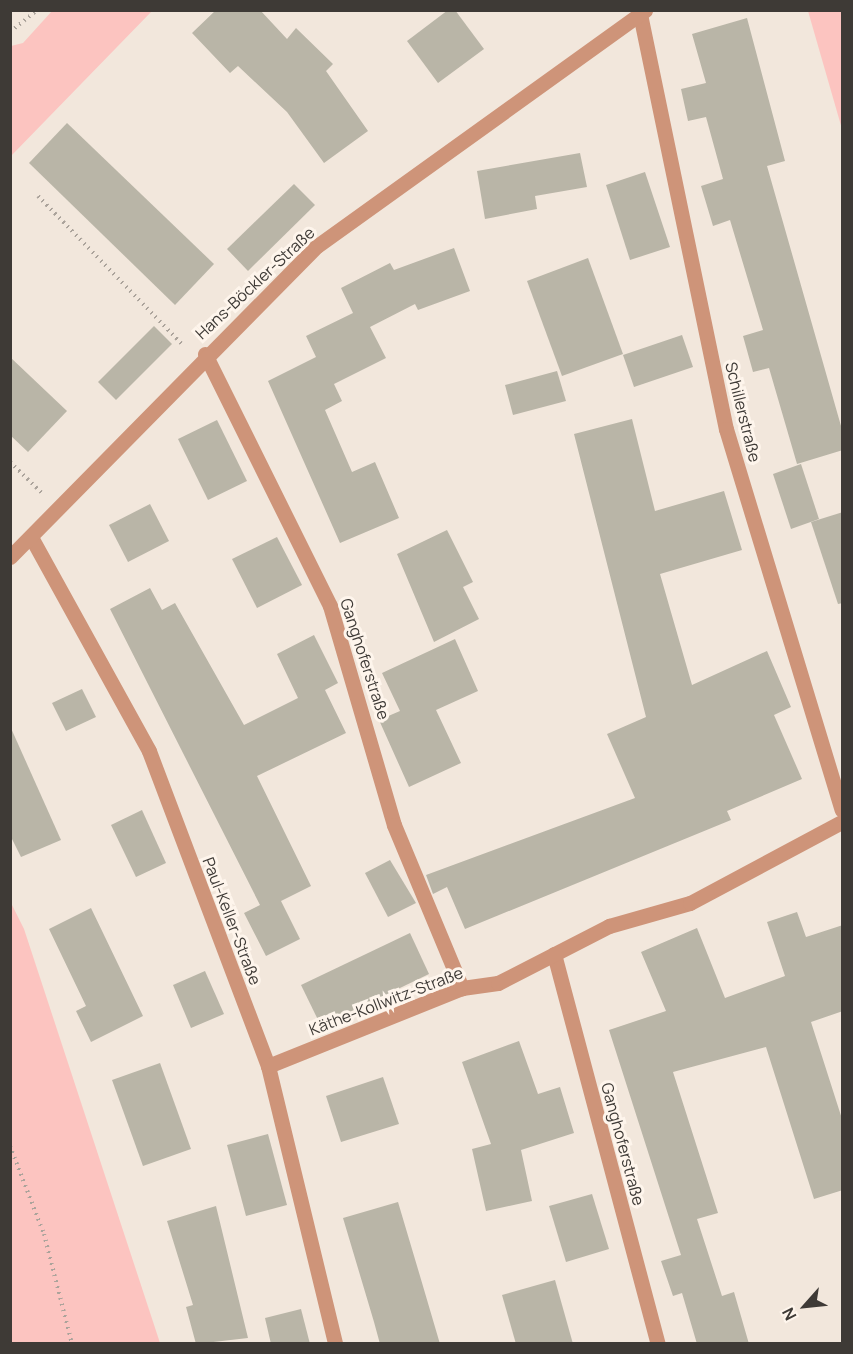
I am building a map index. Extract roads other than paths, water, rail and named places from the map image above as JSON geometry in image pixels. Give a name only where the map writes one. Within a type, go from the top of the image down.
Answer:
[{"type":"street","name":"Hans-Böckler-Straße","points":[[10,556],[31,537],[202,358],[317,246],[642,12]]},
{"type":"street","name":"Schillerstraße","points":[[642,12],[726,429],[843,810]]},
{"type":"street","name":"Ganghoferstraße","points":[[202,358],[330,606],[394,825],[462,988]]},
{"type":"street","name":"Paul-Keller-Straße","points":[[31,537],[149,751],[268,1066],[335,1344]]},
{"type":"street","name":"Käthe-Kollwitz-Straße","points":[[268,1066],[462,988],[498,983],[609,926],[690,903],[843,822]]},
{"type":"street","name":"Ganghoferstraße","points":[[554,954],[658,1344]]}]
